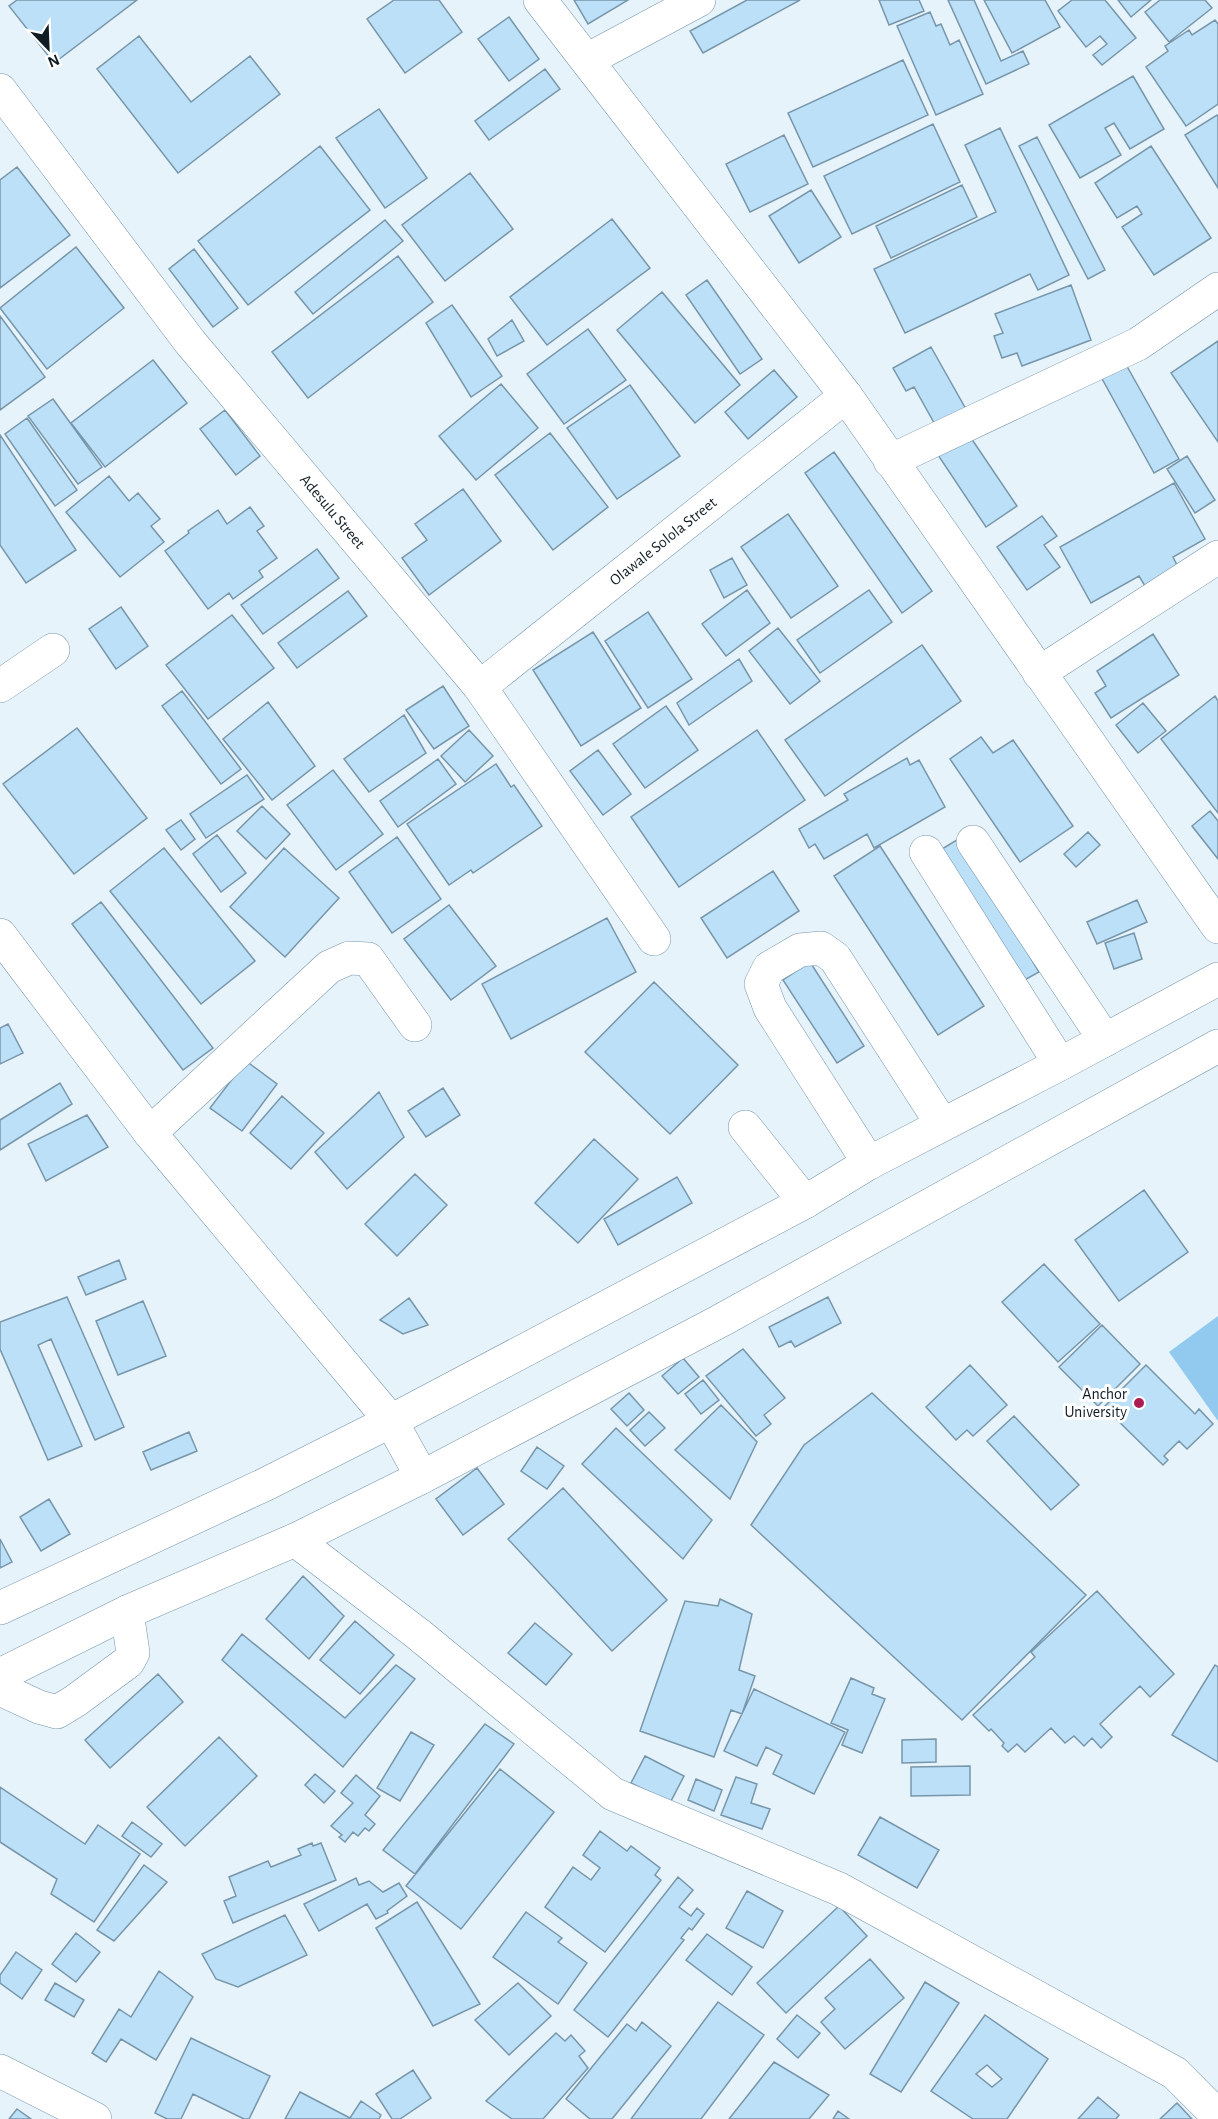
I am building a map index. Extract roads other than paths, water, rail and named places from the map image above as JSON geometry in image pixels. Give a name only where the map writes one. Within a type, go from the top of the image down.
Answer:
[{"type":"street","points":[[540,0],[846,396],[1218,927]]},
{"type":"street","points":[[587,60],[699,0]]},
{"type":"street","name":"Adesulu Street","points":[[0,90],[190,342],[480,687],[654,939]]},
{"type":"street","points":[[890,461],[1138,344],[1218,289]]},
{"type":"street","name":"Olawale Solola Street","points":[[480,687],[846,396]]},
{"type":"street","points":[[1039,673],[1218,557]]},
{"type":"street","points":[[0,686],[53,650]]},
{"type":"street","points":[[973,842],[1105,1040]]},
{"type":"street","points":[[926,852],[1060,1064]]},
{"type":"street","points":[[0,935],[150,1133],[391,1421],[422,1478]]},
{"type":"street","points":[[869,1163],[770,1008],[761,984],[769,968],[800,950],[821,948],[835,958],[942,1124]]},
{"type":"street","points":[[150,1133],[329,967],[350,958],[368,959],[415,1026]]},
{"type":"street","points":[[0,1608],[266,1484],[391,1421],[804,1202],[869,1163],[1218,979]]},
{"type":"street","points":[[0,1675],[127,1612],[295,1540],[422,1478],[720,1321],[1218,1046]]},
{"type":"street","points":[[745,1127],[804,1202]]},
{"type":"street","points":[[295,1540],[418,1634],[613,1794],[839,1889],[1175,2073],[1218,2116]]},
{"type":"street","points":[[0,1689],[39,1707],[57,1712],[128,1662],[133,1653],[127,1612]]},
{"type":"street","points":[[0,2071],[95,2119]]},
{"type":"place","name":"Anchor University","points":[[1139,1403]]}]
